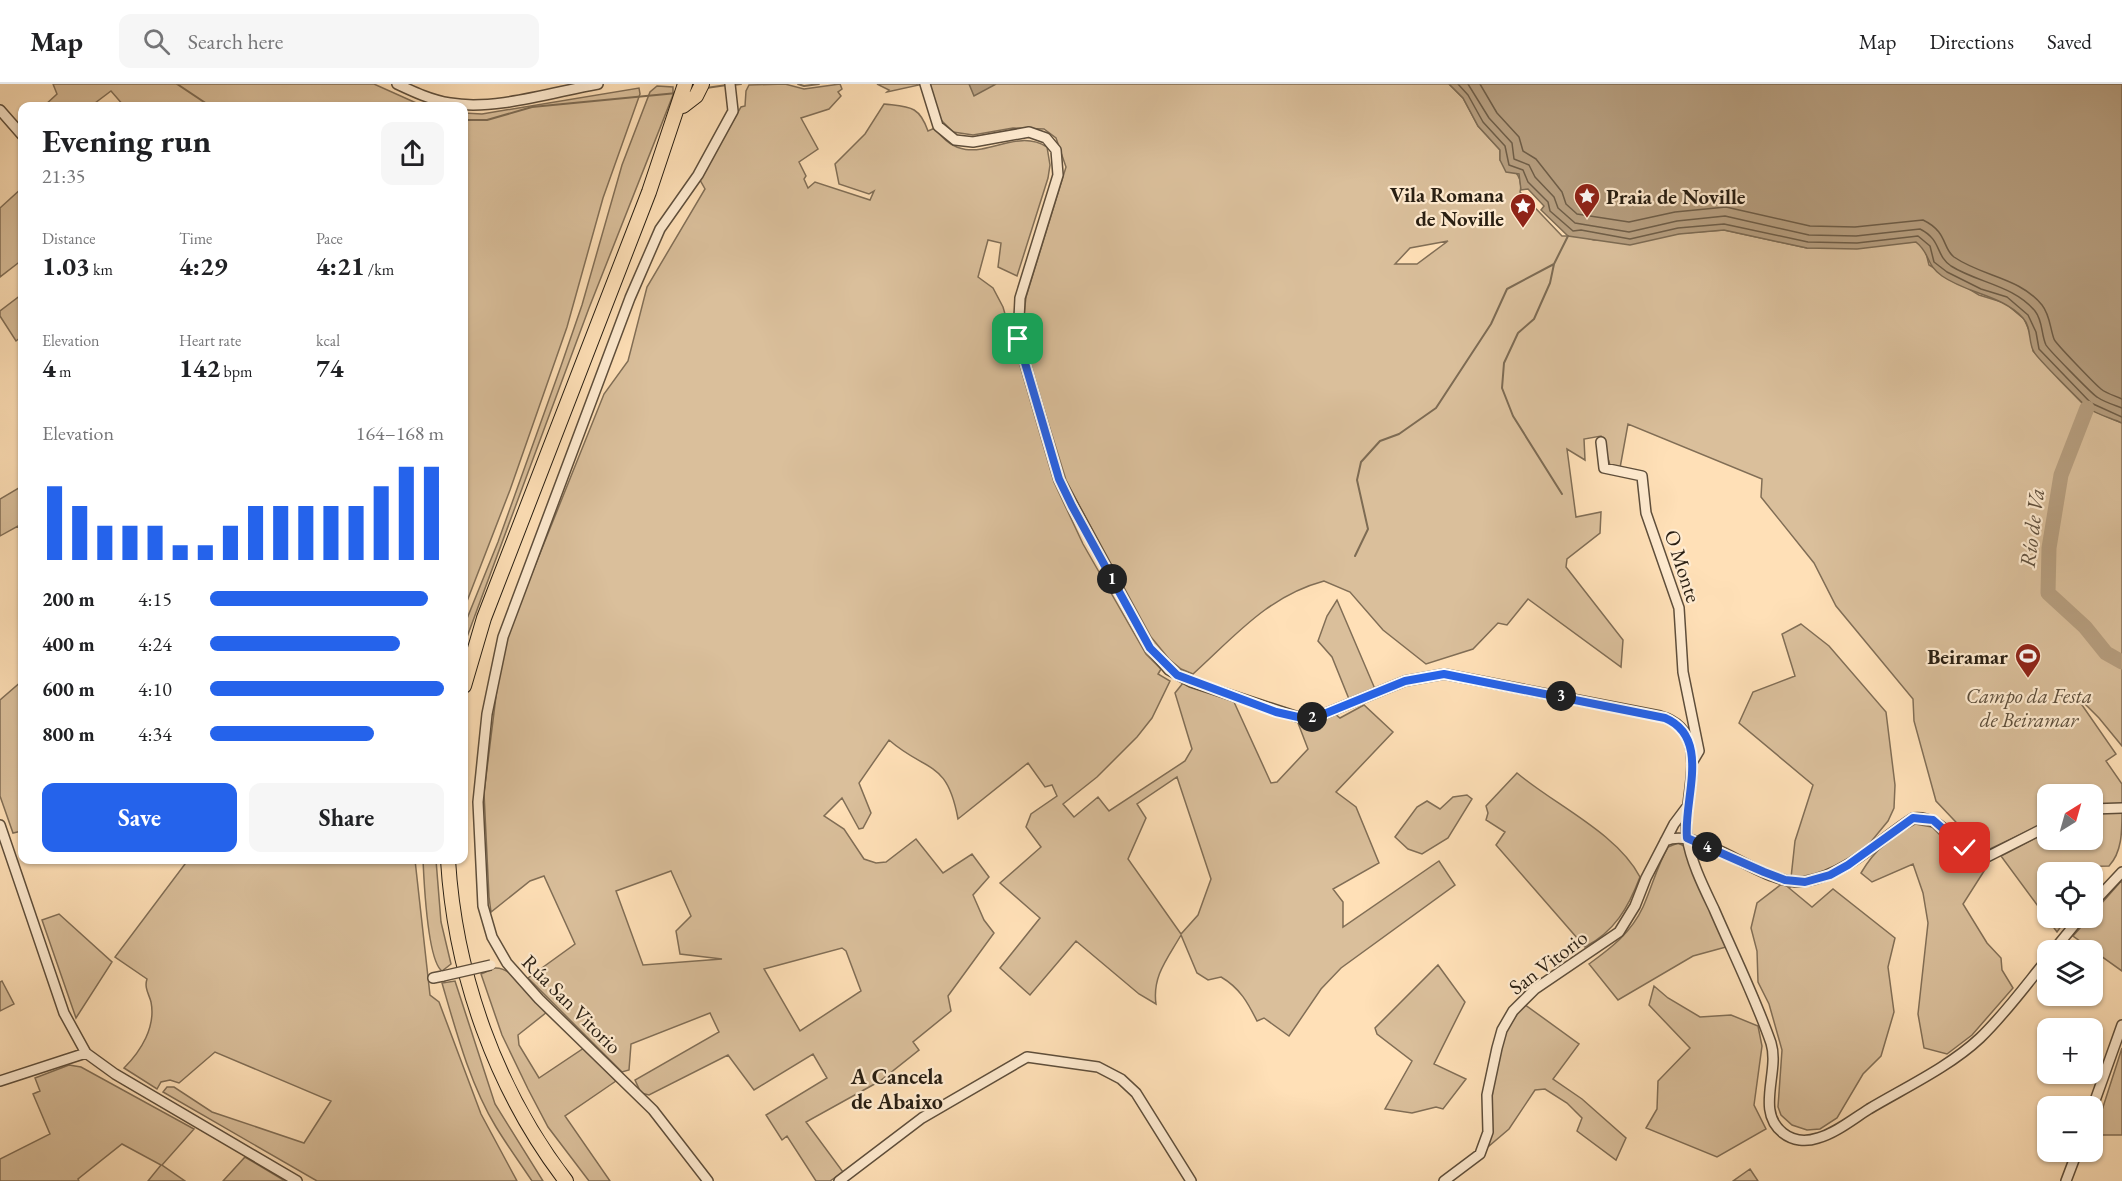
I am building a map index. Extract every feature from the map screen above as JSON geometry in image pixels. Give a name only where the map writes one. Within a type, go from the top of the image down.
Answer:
[{"type":"highway","points":[[468,674],[498,582],[649,192],[683,96],[699,90]]},
{"type":"highway","points":[[448,864],[458,940],[482,1023],[502,1073],[528,1124],[566,1181]]},
{"type":"highway","points":[[482,1023],[540,1131],[578,1181]]},
{"type":"highway","points":[[528,1124],[530,1142],[556,1181]]},
{"type":"street","points":[[397,84],[432,99],[446,102]]},
{"type":"street","points":[[468,104],[479,104],[598,84]]},
{"type":"street","name":"Rúa San Vitorio","points":[[708,1181],[653,1110],[539,999],[507,963],[492,937],[483,906],[478,801],[487,714],[503,637],[593,390],[660,229],[698,175],[733,111],[730,84]]},
{"type":"street","points":[[925,84],[938,126],[955,140],[973,142],[1029,132],[1046,138],[1056,150],[1058,175],[1020,298],[1018,339],[1059,479],[1150,648],[1169,670],[1204,687],[1298,717],[1319,716],[1405,681],[1444,674],[1660,716],[1676,724],[1687,738],[1693,761]]},
{"type":"street","points":[[0,110],[18,130]]},
{"type":"street","name":"O Monte","points":[[1600,442],[1604,468],[1642,476],[1647,513],[1679,608],[1683,672],[1690,714]]},
{"type":"street","points":[[1676,724],[1690,714],[1699,751],[1693,761],[1686,808],[1687,838],[1692,859],[1761,1016],[1772,1047],[1774,1056],[1769,1106],[1771,1117],[1782,1132],[1798,1140],[1817,1138],[1827,1134],[1965,1051],[1988,1030],[2037,971]]},
{"type":"street","name":"San Vitorio","points":[[1444,1181],[1480,1154],[1488,1132],[1487,1095],[1497,1048],[1502,1030],[1514,1011],[1535,989],[1619,932],[1635,906],[1665,841],[1686,808]]},
{"type":"street","points":[[2103,809],[2122,808]]},
{"type":"street","points":[[1665,841],[1673,838],[1687,838],[1785,880],[1805,882],[1830,875],[1848,865],[1913,818],[1933,820],[1965,848],[1987,857],[2037,832]]},
{"type":"street","points":[[0,825],[64,1013],[86,1053],[115,1074],[297,1181]]},
{"type":"street","points":[[2103,892],[2122,872]]},
{"type":"street","points":[[2062,940],[2072,928]]},
{"type":"street","points":[[438,976],[507,963]]},
{"type":"street","points":[[2097,1096],[2122,1025]]},
{"type":"street","points":[[0,1081],[86,1053]]},
{"type":"street","points":[[839,1181],[922,1118],[1027,1057],[1098,1067],[1121,1079],[1136,1093],[1191,1181]]},
{"type":"street","points":[[2066,1181],[2073,1162]]},
{"type":"green space","points":[[53,84],[374,84],[414,102],[121,102],[111,91],[96,102],[48,102],[57,94]]},
{"type":"green space","points":[[785,84],[804,89],[840,84],[842,89],[838,92],[841,96],[829,109],[801,118],[818,149],[799,162],[806,176],[804,179],[808,188],[815,182],[870,200],[874,191],[869,194],[839,184],[835,164],[865,134],[884,104],[912,109],[921,116],[928,131],[935,128],[948,142],[962,149],[976,150],[1018,141],[1033,141],[1047,147],[1050,165],[1048,178],[1017,276],[998,267],[1001,243],[988,240],[978,277],[993,288],[1003,307],[1054,482],[1083,544],[1146,654],[1161,669],[1158,674],[1170,681],[1152,718],[1137,737],[1097,777],[1063,804],[1074,817],[1098,797],[1109,811],[1185,761],[1192,749],[1175,693],[1183,683],[1234,702],[1271,783],[1277,782],[1308,749],[1298,723],[1335,714],[1340,718],[1364,705],[1393,732],[1336,792],[1356,807],[1379,863],[1333,889],[1343,902],[1343,927],[1439,861],[1455,885],[1341,968],[1321,989],[1289,1036],[1264,1018],[1257,1021],[1243,996],[1228,981],[1221,977],[1208,980],[1197,973],[1181,935],[1159,976],[1155,994],[1156,1004],[1139,994],[1076,941],[1030,995],[1000,968],[1040,918],[1000,883],[1041,847],[1026,827],[1031,814],[1057,796],[1052,785],[1045,787],[1028,763],[958,819],[948,786],[941,776],[889,740],[859,783],[871,813],[863,828],[859,829],[842,798],[824,816],[844,829],[864,859],[876,863],[886,862],[916,839],[943,873],[972,854],[989,877],[973,895],[984,920],[994,933],[948,996],[951,1011],[913,1042],[919,1050],[880,1081],[806,1122],[843,1172],[830,1181],[816,1181],[787,1136],[782,1140],[766,1115],[827,1078],[813,1054],[754,1090],[728,1055],[649,1095],[641,1093],[635,1080],[719,1032],[710,1013],[631,1044],[629,1070],[622,1072],[528,978],[575,944],[544,876],[530,881],[491,912],[489,897],[484,793],[502,648],[604,394],[628,361],[647,287],[705,189],[700,180],[741,107],[745,106],[746,91],[749,85]],"holes":[[[1177,777],[1211,879],[1198,915],[1181,934],[1128,859],[1146,818],[1137,804]],[[671,871],[691,916],[676,931],[680,954],[722,959],[643,965],[616,891]],[[842,948],[846,951],[861,991],[800,1031],[764,969]]]},
{"type":"green space","points":[[877,84],[919,85],[887,92],[889,90]]},
{"type":"green space","name":"Campo da Festa de Beiramar","points":[[930,84],[1449,84],[1463,98],[1478,126],[1500,150],[1500,160],[1519,177],[1520,192],[1562,236],[1580,236],[1594,240],[1724,230],[1807,248],[1916,242],[1925,249],[1929,265],[1979,295],[2005,303],[2024,319],[2031,334],[2033,351],[2087,408],[2122,423],[2122,746],[2073,692],[2116,754],[2106,761],[2122,784],[2122,805],[2103,805],[2103,784],[2037,784],[2037,827],[1990,849],[1970,837],[1936,801],[1914,721],[1913,699],[1836,606],[1814,563],[1761,497],[1762,479],[1628,424],[1620,468],[1610,465],[1601,436],[1584,439],[1585,460],[1567,449],[1576,517],[1601,512],[1600,533],[1567,559],[1566,567],[1623,640],[1621,667],[1528,599],[1507,625],[1498,623],[1473,649],[1426,664],[1383,630],[1350,592],[1324,581],[1304,588],[1269,607],[1193,674],[1181,669],[1169,659],[1151,637],[1066,480],[1027,355],[1023,323],[1026,297],[1066,167],[1056,138],[1044,129],[1013,128],[973,135],[953,132],[940,119]],"holes":[[[1448,241],[1417,264],[1395,264],[1410,248]]]},
{"type":"green space","points":[[657,86],[673,87],[673,95],[589,308],[468,634],[468,616],[498,542],[561,366],[582,305],[622,165],[650,92]]},
{"type":"green space","points":[[639,88],[640,94],[603,198],[567,327],[510,490],[468,599],[468,113],[482,114]]},
{"type":"green space","points":[[18,192],[18,263],[0,277],[0,208]]},
{"type":"green space","points":[[18,297],[18,339],[16,341],[0,316],[0,311]]},
{"type":"green space","points":[[18,488],[18,526],[0,536],[0,499]]},
{"type":"green space","points":[[1337,600],[1375,689],[1349,699],[1332,657],[1318,641],[1327,616]]},
{"type":"green space","points":[[1801,624],[1829,646],[1886,712],[1895,785],[1894,808],[1888,821],[1860,855],[1790,887],[1795,841],[1813,785],[1739,723],[1753,692],[1795,676],[1782,634]]},
{"type":"green space","points":[[18,684],[18,832],[13,833],[0,796],[0,700]]},
{"type":"green space","points":[[1517,773],[1601,833],[1630,861],[1640,877],[1631,899],[1619,918],[1605,934],[1585,947],[1496,845],[1505,832],[1486,820],[1488,813],[1486,806]]},
{"type":"green space","points":[[1467,795],[1472,799],[1448,838],[1422,854],[1408,849],[1395,837],[1417,807],[1427,801],[1440,809],[1453,797]]},
{"type":"green space","points":[[2122,812],[2119,848],[2109,866],[2103,866],[2103,862],[2037,862],[2037,905],[2001,856],[2037,837],[2037,850],[2103,850],[2103,813]]},
{"type":"green space","points":[[1915,824],[1932,827],[1959,854],[1986,868],[1963,904],[1987,943],[2001,958],[2002,970],[2013,988],[1972,1035],[1947,1054],[1924,1048],[1918,1014],[1928,923],[1923,893],[1913,864],[1872,882],[1861,873],[1884,844]]},
{"type":"green space","points":[[1678,843],[1684,846],[1726,947],[1693,956],[1618,1000],[1589,964],[1613,946],[1633,925],[1668,847]]},
{"type":"green space","points":[[185,864],[415,864],[430,995],[439,1002],[481,1114],[517,1181],[317,1181],[163,1092],[167,1087],[174,1087],[212,1112],[304,1143],[331,1101],[215,1052],[179,1083],[170,1080],[161,1082],[157,1089],[124,1068],[146,1038],[152,1011],[146,988],[147,979],[115,957]]},
{"type":"green space","points":[[423,864],[436,864],[441,922],[451,964],[442,971],[433,952],[425,901]]},
{"type":"green space","points":[[2122,880],[2122,971],[2103,957],[2103,940],[2079,940],[2073,936],[2080,928],[2103,928],[2103,902]]},
{"type":"green space","points":[[1783,883],[1812,907],[1833,889],[1895,938],[1888,967],[1894,1012],[1881,1056],[1863,1074],[1837,1118],[1820,1129],[1807,1130],[1792,1125],[1781,1115],[1778,1107],[1782,1050],[1769,1004],[1758,982],[1757,951],[1751,928],[1757,903]]},
{"type":"green space","points":[[59,914],[112,962],[76,1018],[42,920]]},
{"type":"green space","points":[[1438,965],[1465,1002],[1434,1064],[1466,1079],[1443,1109],[1436,1107],[1412,1113],[1385,1109],[1412,1061],[1377,1034],[1375,1028]]},
{"type":"green space","points":[[495,968],[502,969],[517,978],[547,1012],[518,1035],[519,1045],[539,1078],[584,1048],[616,1081],[565,1116],[610,1181],[589,1181],[548,1127],[502,1035],[481,974]]},
{"type":"green space","points":[[2,981],[14,1004],[0,1011],[0,982]]},
{"type":"green space","points":[[455,981],[495,1104],[543,1181],[532,1181],[496,1127],[479,1093],[464,1057],[442,983]]},
{"type":"green space","points":[[1654,986],[1668,998],[1700,1017],[1731,1015],[1758,1026],[1762,1046],[1754,1105],[1766,1129],[1717,1157],[1646,1128],[1657,1109],[1658,1081],[1690,1048],[1649,1005]]},
{"type":"green space","points":[[1524,1004],[1579,1044],[1553,1079],[1582,1099],[1626,1138],[1616,1160],[1577,1131],[1582,1118],[1567,1103],[1545,1089],[1535,1090],[1509,1129],[1489,1146],[1493,1085],[1505,1032]]},
{"type":"green space","points":[[2122,1048],[2122,1135],[2103,1135],[2103,1107]]},
{"type":"green space","points":[[69,1065],[81,1067],[194,1129],[162,1165],[185,1181],[148,1181],[161,1165],[122,1144],[78,1179],[79,1181],[0,1181],[0,1159],[50,1134],[33,1094],[40,1091],[35,1078]]},
{"type":"green space","points":[[245,1157],[285,1181],[223,1181]]},
{"type":"green space","points":[[1750,1169],[1758,1181],[1733,1181]]},
{"type":"water","points":[[969,84],[996,84],[974,96]]},
{"type":"water","points":[[1449,84],[2122,84],[2122,423],[2088,408],[2051,372],[2034,352],[2026,322],[2015,310],[1942,276],[1916,242],[1857,249],[1807,248],[1724,230],[1679,234],[1630,245],[1568,236],[1541,210],[1544,206],[1528,189],[1521,190],[1519,174],[1506,172],[1500,160],[1500,150],[1478,126],[1463,98]]},
{"type":"waterway","points":[[177,84],[204,102]]},
{"type":"waterway","points":[[733,85],[741,84]]},
{"type":"waterway","points":[[798,84],[804,86],[819,84]]},
{"type":"waterway","points":[[706,88],[727,85]]},
{"type":"waterway","points":[[468,120],[487,120],[532,107],[677,93]]},
{"type":"waterway","points":[[1562,494],[1513,416],[1502,388],[1504,363],[1518,333],[1534,319],[1550,283],[1554,264],[1568,236]]},
{"type":"waterway","points":[[1355,556],[1368,529],[1357,480],[1361,462],[1380,441],[1399,434],[1436,408],[1491,324],[1507,289],[1554,264]]},
{"type":"waterway","name":"Río de Va","points":[[2087,408],[2061,475],[2049,548],[2048,593],[2085,627],[2106,653],[2122,662]]},
{"type":"place","name":"Praia de Noville","points":[[1587,219]]},
{"type":"place","name":"Vila Romana de Noville","points":[[1523,229]]},
{"type":"place","name":"Beiramar","points":[[2028,679]]},
{"type":"district","name":"A Cancela de Abaixo","points":[[897,1088]]},
{"type":"route","points":[[1018,339],[1059,479],[1150,648],[1155,656],[1177,675],[1276,712],[1298,717],[1319,716],[1405,681],[1444,674],[1665,718],[1676,724],[1684,733],[1693,761],[1685,818],[1687,838],[1785,880],[1805,882],[1830,875],[1848,865],[1913,818],[1926,817],[1933,820],[1965,848]]}]
